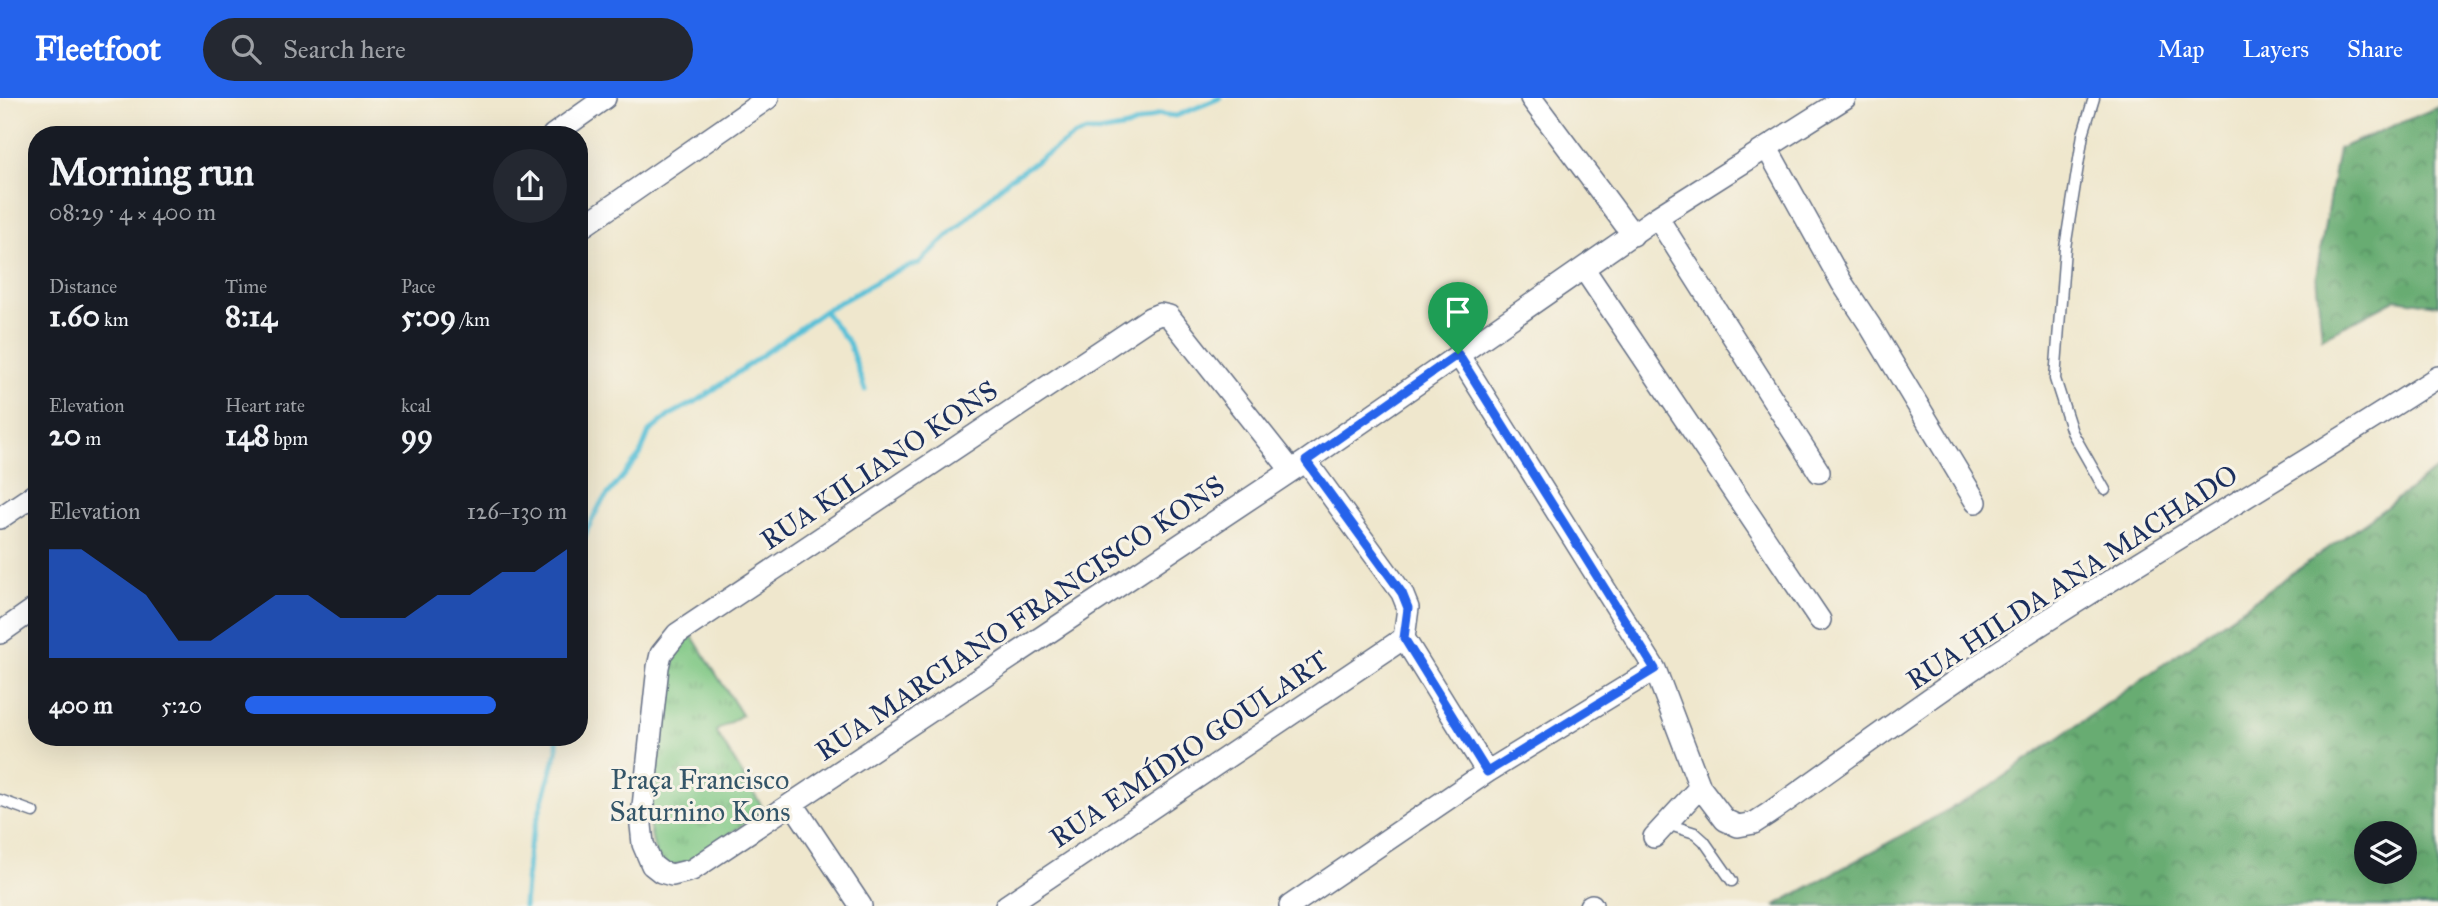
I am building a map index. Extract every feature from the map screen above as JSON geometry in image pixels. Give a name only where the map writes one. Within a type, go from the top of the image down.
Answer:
[{"type":"street","points":[[566,126],[605,98]]},
{"type":"street","points":[[588,223],[768,98]]},
{"type":"street","points":[[1531,98],[1633,234]]},
{"type":"street","name":"RUA MARCIANO FRANCISCO KONS","points":[[672,875],[692,870],[793,804],[1299,466],[1657,217],[1845,98]]},
{"type":"street","points":[[1767,148],[1842,283],[1870,324],[1976,502]]},
{"type":"street","points":[[1657,217],[1819,472]]},
{"type":"street","points":[[1584,269],[1820,620]]},
{"type":"street","name":"RUA KILIANO KONS","points":[[672,875],[661,872],[647,857],[641,825],[658,667],[667,643],[1150,318],[1160,314],[1169,316],[1299,466]]},
{"type":"street","points":[[1458,354],[1655,669],[1700,787],[1660,830]]},
{"type":"street","name":"RUA HILDA ANA MACHADO","points":[[1700,787],[1725,820],[1738,826],[1754,823],[1989,658],[2438,377]]},
{"type":"street","points":[[1299,466],[1402,593],[1408,608],[1404,638],[1487,772]]},
{"type":"street","points":[[0,518],[28,499]]},
{"type":"street","points":[[0,633],[28,613]]},
{"type":"street","name":"RUA EMÍDIO GOULART","points":[[1006,906],[1404,638]]},
{"type":"street","points":[[1290,906],[1487,772],[1655,669]]},
{"type":"street","points":[[793,804],[861,906]]},
{"type":"lane","points":[[2094,98],[2083,134],[2065,248],[2055,379],[2073,432],[2105,490]]},
{"type":"lane","points":[[0,800],[33,812]]},
{"type":"lane","points":[[1660,830],[1695,834],[1704,841],[1732,881]]},
{"type":"green space","points":[[2438,107],[2438,305],[2396,299],[2322,338],[2316,276],[2338,149]]},
{"type":"green space","points":[[2438,468],[2438,906],[1774,906],[1986,789]]},
{"type":"green space","name":"Praça Francisco Saturnino Kons","points":[[692,636],[742,715],[716,731],[764,810],[690,862],[667,866],[656,857],[649,824],[665,665],[672,651]]},
{"type":"waterway","points":[[588,528],[601,503],[640,455],[649,432],[670,415],[702,398],[824,311],[894,272],[919,263],[1008,180],[1073,137],[1086,132],[1127,127],[1159,114],[1176,116],[1220,98]]},
{"type":"waterway","points":[[824,311],[849,343],[865,390]]},
{"type":"waterway","points":[[524,906],[529,848],[557,746]]},
{"type":"route","points":[[1458,354],[1655,669],[1487,772],[1404,638],[1408,608],[1402,593],[1306,461],[1458,354]]}]
